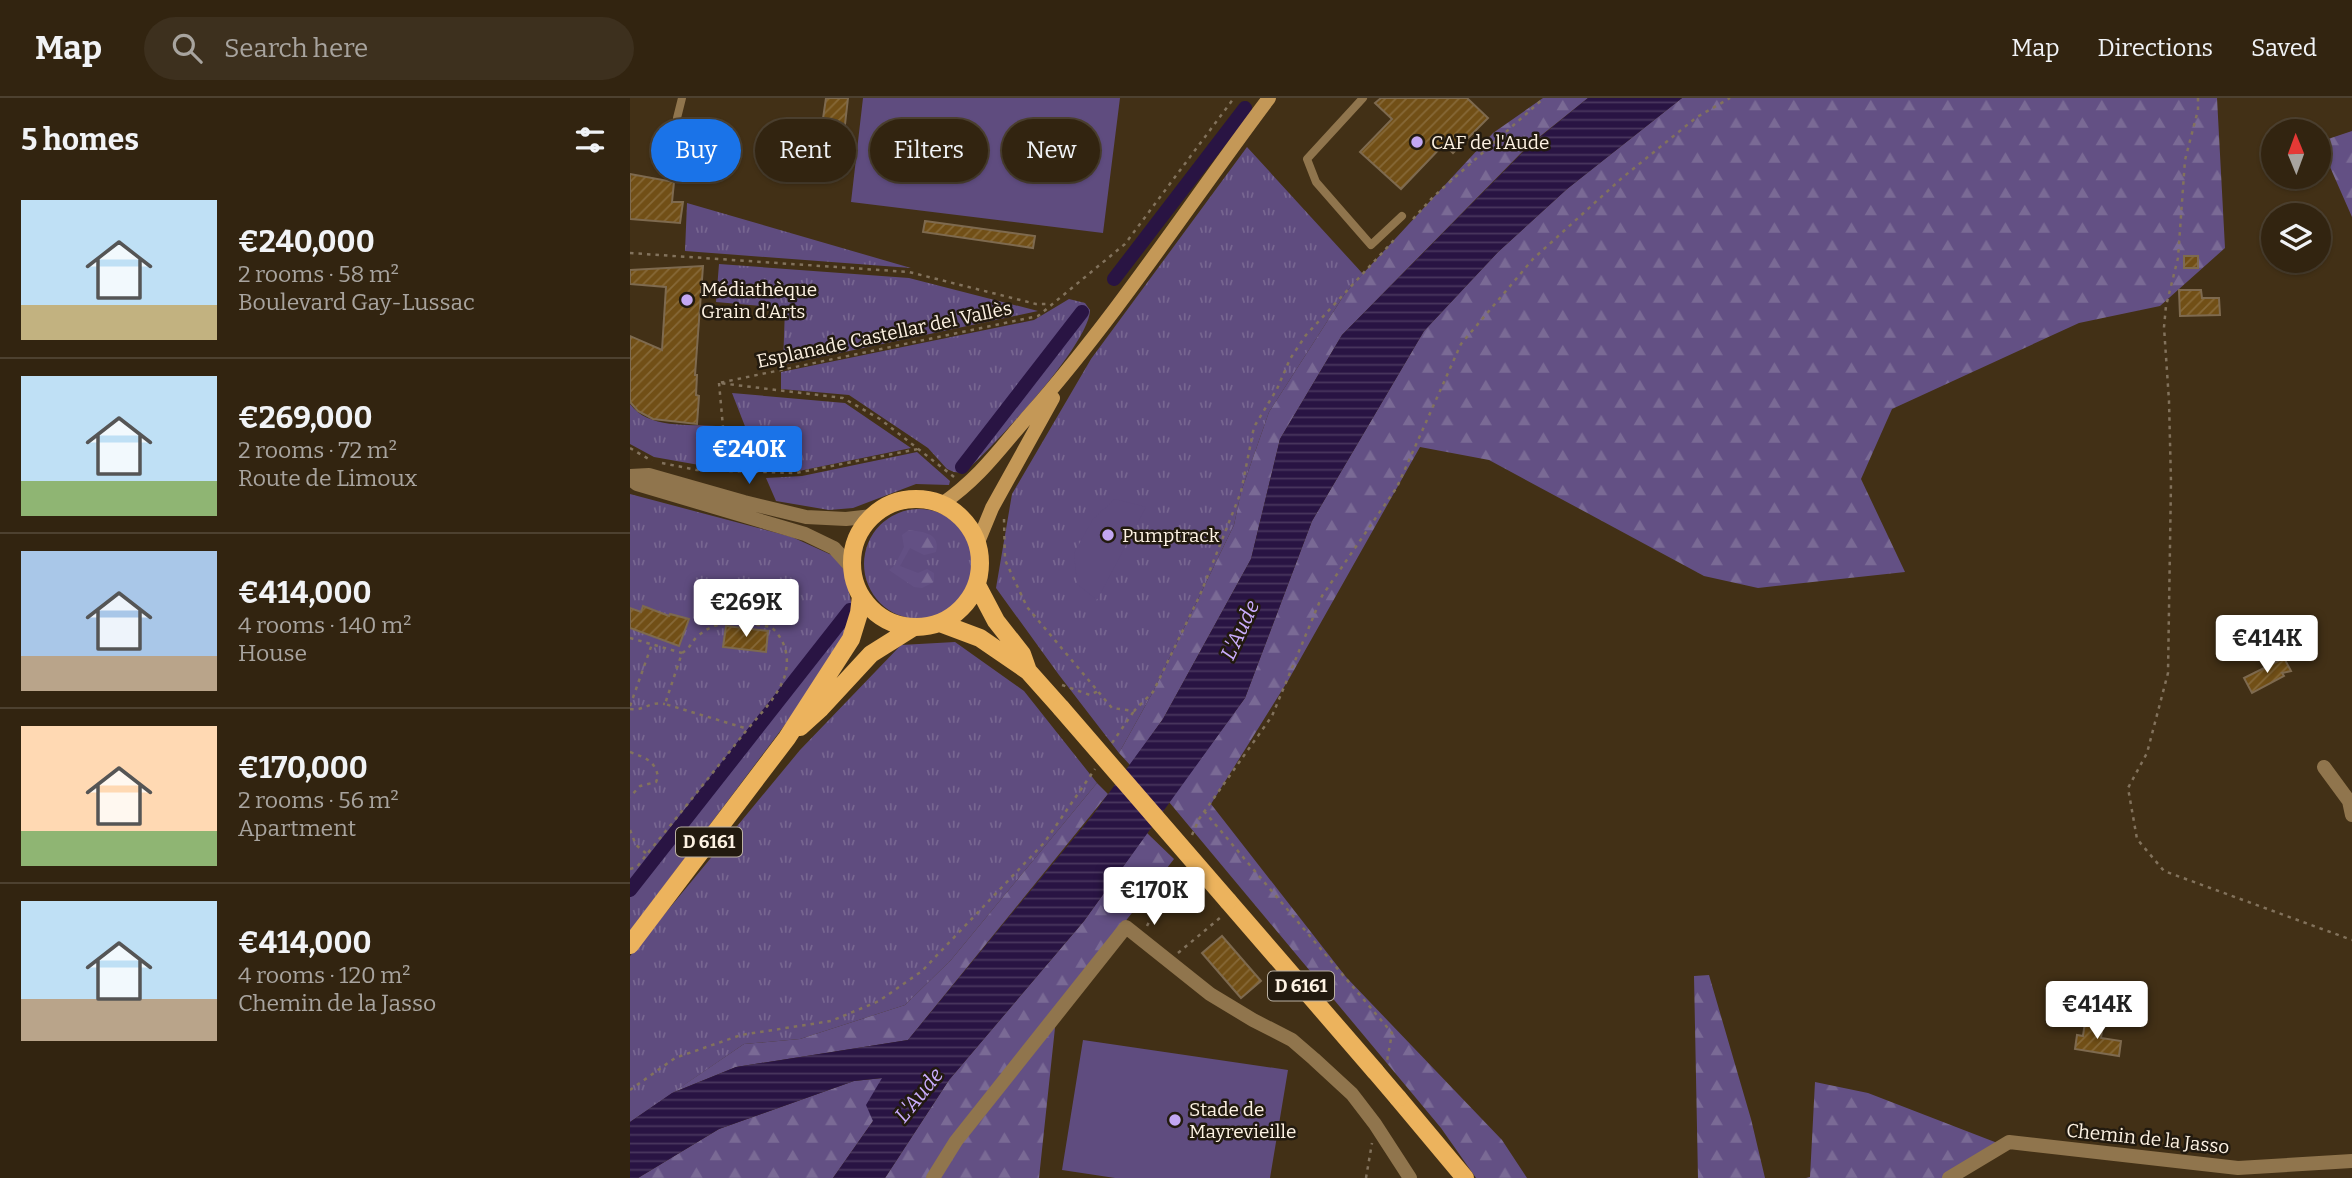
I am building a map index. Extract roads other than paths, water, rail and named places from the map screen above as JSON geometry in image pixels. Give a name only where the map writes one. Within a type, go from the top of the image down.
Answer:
[{"type":"main road","points":[[942,503],[967,486],[1006,445],[1071,368],[1269,98]]},
{"type":"main road","points":[[978,542],[992,508],[1071,368]]},
{"type":"main road","points":[[918,498],[942,503],[964,519],[978,542],[981,564],[977,585],[963,608],[940,623],[914,627],[893,623],[883,618],[861,596],[855,583],[852,568],[856,539],[872,516],[893,503],[918,498]]},
{"type":"main road","name":"D 6161","points":[[977,585],[996,621],[1022,654],[1028,670]]},
{"type":"main road","name":"D 6161","points":[[630,946],[787,738],[851,639],[861,596]]},
{"type":"main road","name":"D 6161","points":[[940,623],[980,638],[1028,670],[1225,909],[1381,1066],[1398,1098],[1465,1178]]},
{"type":"main road","name":"D 6161","points":[[787,738],[821,708],[872,654],[914,627]]},
{"type":"street","points":[[630,477],[649,475],[806,517],[846,519],[872,516]]},
{"type":"street","points":[[630,477],[637,484],[805,534],[834,548],[852,568]]},
{"type":"street","points":[[2324,766],[2349,801],[2352,815]]},
{"type":"street","points":[[933,1178],[957,1142],[1126,927],[1210,994],[1292,1040],[1352,1094],[1410,1178]]},
{"type":"street","name":"Chemin de la Jasso","points":[[1949,1178],[2009,1142],[2238,1168],[2352,1161]]},
{"type":"lane","points":[[677,119],[682,98]]},
{"type":"lane","points":[[1363,98],[1307,159],[1316,182],[1371,245],[1402,216]]},
{"type":"water","name":"L'Aude","points":[[1588,98],[1682,98],[1567,189],[1498,252],[1424,331],[1312,521],[1245,698],[1084,921],[949,1080],[885,1178],[833,1178],[873,1121],[866,1105],[882,1078],[854,1081],[719,1129],[638,1178],[630,1178],[630,1122],[672,1093],[736,1067],[908,1040],[1092,816],[1163,719],[1251,559],[1280,439],[1342,335],[1529,146]]},
{"type":"waterway","points":[[1114,279],[1245,108]]},
{"type":"waterway","points":[[962,467],[1082,312]]},
{"type":"waterway","points":[[630,890],[850,610]]},
{"type":"place","name":"CAF de l'Aude","points":[[1417,142]]},
{"type":"place","name":"Médiathèque Grain d'Arts","points":[[687,300]]},
{"type":"place","name":"Pumptrack","points":[[1108,535]]},
{"type":"place","name":"Stade de Mayrevieille","points":[[1175,1120]]}]
